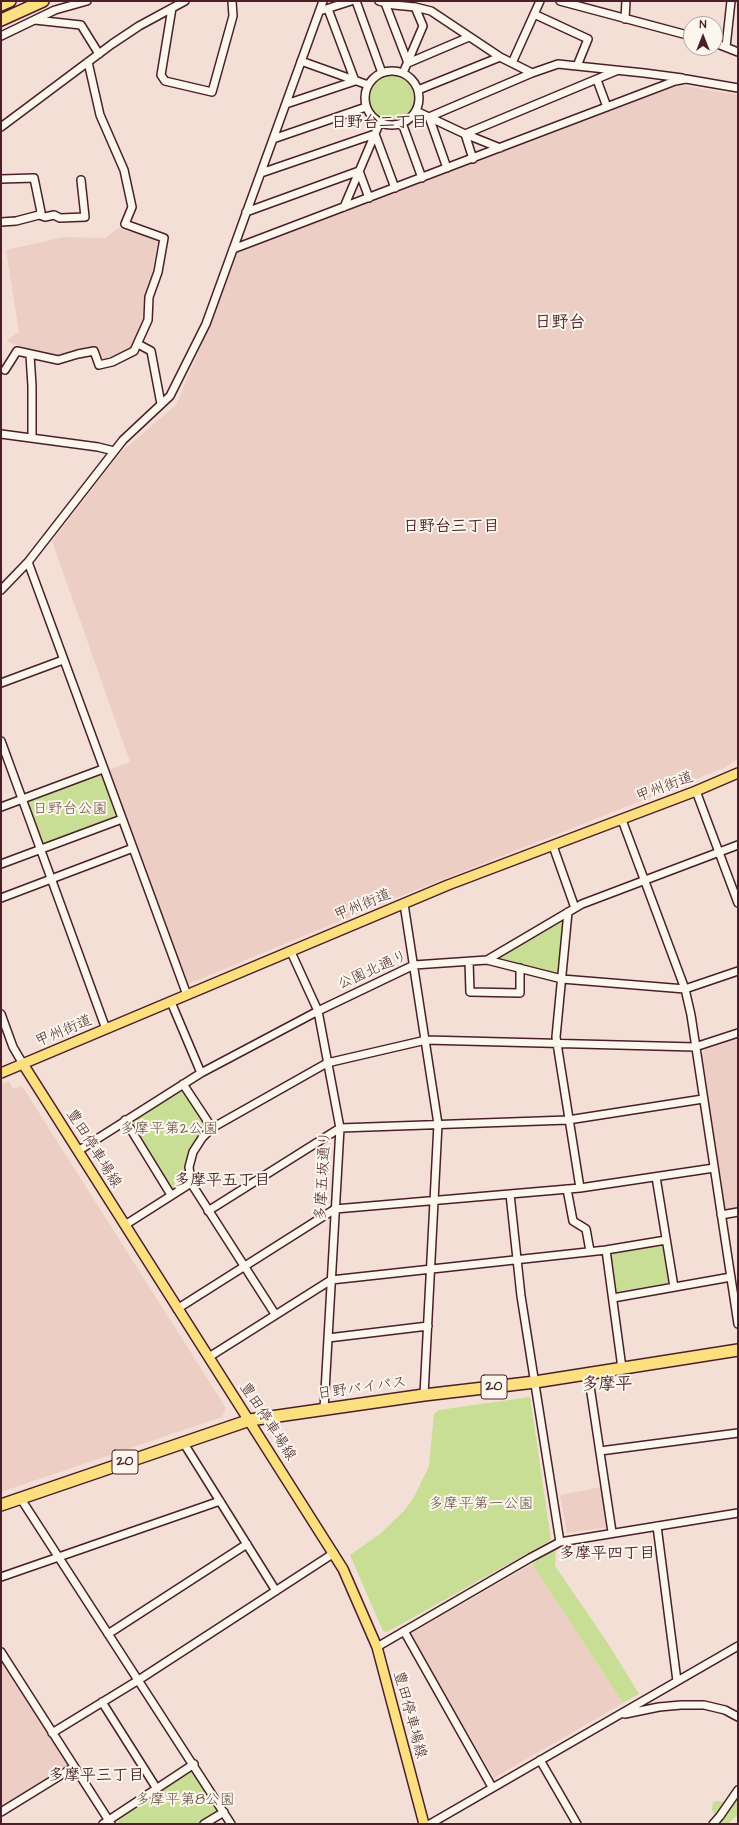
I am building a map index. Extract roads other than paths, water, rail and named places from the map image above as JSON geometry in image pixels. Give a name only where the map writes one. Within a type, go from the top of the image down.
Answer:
[{"type":"highway","points":[[1,5],[10,1]]},
{"type":"highway","points":[[1,20],[43,1]]},
{"type":"highway","name":"日野バイパス","points":[[1,1506],[250,1420],[536,1382],[738,1350]]},
{"type":"main road","name":"甲州街道","points":[[1,1073],[448,885],[696,792],[738,773]]},
{"type":"main road","name":"豊田停車場線","points":[[23,1064],[177,1309],[250,1420],[334,1553],[355,1594],[377,1647],[424,1824]]},
{"type":"street","points":[[1,36],[55,10],[87,1]]},
{"type":"street","points":[[1,126],[98,54],[139,26],[185,1]]},
{"type":"street","points":[[172,8],[161,75],[165,81],[212,92],[233,16],[232,1]]},
{"type":"street","points":[[1,590],[28,562],[114,451],[170,396],[206,324],[323,1]]},
{"type":"street","points":[[319,12],[351,1]]},
{"type":"street","points":[[356,1],[382,73]]},
{"type":"street","points":[[512,63],[540,1]]},
{"type":"street","points":[[560,1],[683,34]]},
{"type":"street","points":[[625,19],[626,1]]},
{"type":"street","points":[[726,47],[731,1]]},
{"type":"street","points":[[382,2],[431,11],[500,57],[532,73]]},
{"type":"street","points":[[382,2],[408,63]]},
{"type":"street","points":[[403,73],[423,26],[415,7]]},
{"type":"street","points":[[328,9],[355,81]]},
{"type":"street","points":[[534,14],[588,39],[577,66]]},
{"type":"street","points":[[34,20],[81,25],[98,54]]},
{"type":"street","points":[[408,63],[469,37]]},
{"type":"street","points":[[723,46],[738,52]]},
{"type":"street","points":[[418,90],[500,57]]},
{"type":"street","points":[[301,61],[368,85]]},
{"type":"street","points":[[5,370],[16,351],[58,360],[94,352],[99,365],[112,362],[134,351],[148,320],[149,297],[158,272],[164,238],[125,224],[132,207],[124,170],[100,115],[88,62]]},
{"type":"street","points":[[429,117],[532,73],[558,64],[644,73],[738,88]]},
{"type":"street","points":[[391,71],[403,73],[412,79],[418,90],[419,100],[416,111],[402,123],[388,125],[380,122],[370,114],[366,108],[365,94],[368,85],[373,78],[382,73],[391,71]]},
{"type":"street","points":[[465,134],[618,71]]},
{"type":"street","points":[[233,249],[675,81],[686,79]]},
{"type":"street","points":[[596,80],[607,107]]},
{"type":"street","points":[[286,104],[355,81]]},
{"type":"street","points":[[273,140],[366,108]]},
{"type":"street","points":[[416,111],[465,134],[500,148]]},
{"type":"street","points":[[429,117],[447,168]]},
{"type":"street","points":[[344,207],[380,122]]},
{"type":"street","points":[[402,123],[422,178]]},
{"type":"street","points":[[261,172],[375,134]]},
{"type":"street","points":[[375,134],[395,188]]},
{"type":"street","points":[[465,134],[473,159]]},
{"type":"street","points":[[359,171],[369,198]]},
{"type":"street","points":[[246,212],[359,171]]},
{"type":"street","points":[[1,179],[34,178],[41,212],[39,215]]},
{"type":"street","points":[[1,222],[16,221],[39,215],[45,217],[54,215],[60,218],[84,217],[81,180]]},
{"type":"street","points":[[138,344],[151,351],[161,404]]},
{"type":"street","points":[[30,354],[32,386],[32,438]]},
{"type":"street","points":[[1,434],[98,447],[114,451]]},
{"type":"street","points":[[28,562],[187,995]]},
{"type":"street","points":[[1,683],[63,660]]},
{"type":"street","points":[[1,741],[106,1029]]},
{"type":"street","points":[[1,807],[103,769]]},
{"type":"street","points":[[696,792],[738,903]]},
{"type":"street","points":[[1,864],[122,819]]},
{"type":"street","points":[[622,820],[685,989],[691,1015],[731,1277],[736,1293],[738,1324]]},
{"type":"street","points":[[487,960],[575,908],[644,880],[738,845]]},
{"type":"street","points":[[552,846],[575,908]]},
{"type":"street","points":[[1,898],[133,848]]},
{"type":"street","points":[[404,904],[438,1124],[424,1396]]},
{"type":"street","points":[[568,912],[556,1042],[580,1188]]},
{"type":"street","name":"多摩五坂通り","points":[[291,952],[318,1011],[340,1128],[324,1409]]},
{"type":"street","name":"公園北通り","points":[[78,1151],[201,1073],[318,1011],[414,965],[487,960],[562,979],[685,989],[738,971]]},
{"type":"street","points":[[470,961],[470,992],[520,993],[520,968]]},
{"type":"street","points":[[171,1002],[201,1073]]},
{"type":"street","points":[[1,1014],[13,1047],[23,1064]]},
{"type":"street","points":[[275,1314],[191,1183],[189,1167],[193,1152],[202,1138],[212,1128],[328,1063],[426,1040],[556,1042],[696,1047],[738,1034]]},
{"type":"street","points":[[183,1084],[212,1128]]},
{"type":"street","points":[[208,1211],[340,1128],[568,1120],[703,1099]]},
{"type":"street","points":[[125,1120],[171,1195]]},
{"type":"street","points":[[177,1309],[335,1209],[580,1188],[714,1168]]},
{"type":"street","points":[[656,1177],[674,1287]]},
{"type":"street","points":[[125,1225],[191,1183]]},
{"type":"street","points":[[568,1189],[573,1220],[586,1229],[590,1251]]},
{"type":"street","points":[[510,1194],[516,1259],[560,1542]]},
{"type":"street","points":[[721,1215],[738,1212]]},
{"type":"street","points":[[209,1357],[275,1314],[332,1280],[606,1250],[666,1240]]},
{"type":"street","points":[[606,1250],[622,1368]]},
{"type":"street","points":[[613,1298],[731,1277]]},
{"type":"street","points":[[328,1338],[428,1326]]},
{"type":"street","points":[[588,1373],[612,1532]]},
{"type":"street","points":[[600,1451],[738,1433]]},
{"type":"street","points":[[183,1442],[276,1591]]},
{"type":"street","points":[[21,1499],[137,1680],[194,1764],[231,1824]]},
{"type":"street","points":[[1,1577],[220,1501]]},
{"type":"street","points":[[377,1647],[560,1542],[612,1532],[738,1513]]},
{"type":"street","points":[[658,1526],[678,1681]]},
{"type":"street","points":[[108,1634],[247,1544]]},
{"type":"street","points":[[52,1733],[334,1553]]},
{"type":"street","points":[[404,1631],[492,1787]]},
{"type":"street","points":[[430,1824],[738,1646]]},
{"type":"street","points":[[1,1652],[74,1767],[107,1823],[194,1764]]},
{"type":"street","points":[[656,1694],[659,1707]]},
{"type":"street","points":[[102,1702],[157,1788]]},
{"type":"street","points":[[619,1716],[659,1707],[704,1705],[725,1710],[738,1717]]},
{"type":"street","points":[[540,1760],[577,1824]]},
{"type":"street","points":[[1,1812],[74,1767]]},
{"type":"street","points":[[712,1824],[720,1816],[738,1790]]},
{"type":"street","points":[[204,1824],[224,1812]]},
{"type":"district","name":"日野台二丁目","points":[[379,124]]},
{"type":"district","name":"日野台","points":[[560,323]]},
{"type":"district","name":"日野台三丁目","points":[[451,528]]},
{"type":"district","name":"多摩平五丁目","points":[[222,1182]]},
{"type":"district","name":"多摩平","points":[[607,1385]]},
{"type":"district","name":"多摩平四丁目","points":[[607,1555]]},
{"type":"district","name":"多摩平三丁目","points":[[96,1777]]},
{"type":"park label","name":"日野台公園","points":[[70,810]]},
{"type":"park label","name":"多摩平第2公園","points":[[169,1130]]},
{"type":"park label","name":"多摩平第一公園","points":[[481,1505]]},
{"type":"park label","name":"多摩平第8公園","points":[[185,1801]]}]
